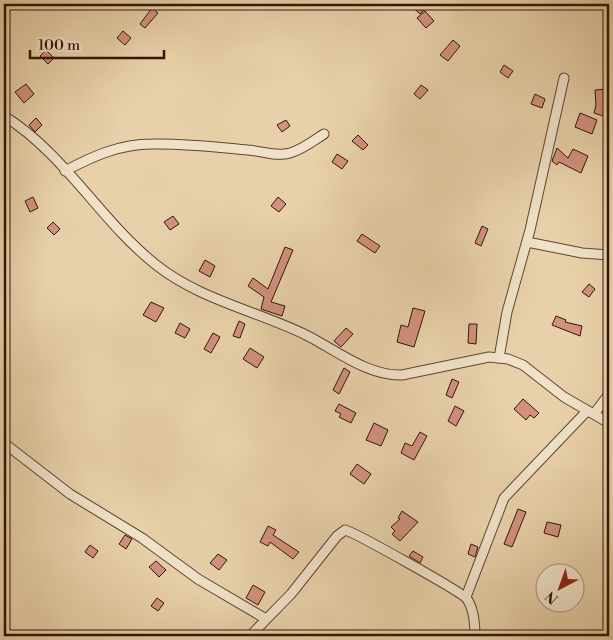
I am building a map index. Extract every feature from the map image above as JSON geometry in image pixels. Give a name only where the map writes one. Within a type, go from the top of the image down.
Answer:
[{"type":"street","points":[[499,358],[507,312],[550,150],[564,78]]},
{"type":"street","points":[[4,116],[38,141],[134,245],[155,264],[180,282],[285,325],[366,367],[388,376],[402,375],[490,357],[523,365],[564,397],[609,423]]},
{"type":"street","points":[[65,171],[100,153],[122,147],[150,144],[184,144],[275,154],[290,153],[324,134]]},
{"type":"street","points":[[527,242],[582,253],[609,255]]},
{"type":"street","points":[[466,597],[504,498],[609,394]]},
{"type":"street","points":[[4,443],[70,494],[142,538],[198,579],[266,619]]},
{"type":"street","points":[[250,636],[291,594],[337,536],[345,530],[367,540],[466,597],[474,618],[475,636]]},
{"type":"building","points":[[409,4],[429,4],[420,14]]},
{"type":"building","points":[[152,8],[158,13],[145,28],[140,24]]},
{"type":"building","points":[[425,11],[434,21],[426,28],[417,18]]},
{"type":"building","points":[[123,31],[131,38],[125,45],[117,38]]},
{"type":"building","points":[[453,40],[460,46],[448,61],[440,55]]},
{"type":"building","points":[[46,50],[54,58],[48,64],[40,56]]},
{"type":"building","points":[[504,65],[513,71],[508,78],[500,72]]},
{"type":"building","points":[[26,84],[34,94],[24,103],[15,92]]},
{"type":"building","points":[[421,85],[428,90],[420,99],[414,94]]},
{"type":"building","points":[[609,89],[609,118],[594,113],[596,105],[595,90]]},
{"type":"building","points":[[535,94],[545,99],[542,108],[531,104]]},
{"type":"building","points":[[580,113],[597,120],[592,134],[575,127]]},
{"type":"building","points":[[36,118],[42,125],[35,132],[29,125]]},
{"type":"building","points":[[286,120],[290,126],[282,132],[277,125]]},
{"type":"building","points":[[358,135],[368,145],[363,150],[352,141]]},
{"type":"building","points":[[557,148],[568,158],[573,149],[588,156],[581,173],[559,162],[557,165],[552,161]]},
{"type":"building","points":[[337,154],[348,161],[342,169],[332,162]]},
{"type":"building","points":[[33,197],[38,208],[30,212],[25,201]]},
{"type":"building","points":[[278,197],[286,204],[279,212],[271,206]]},
{"type":"building","points":[[173,216],[179,224],[170,230],[164,222]]},
{"type":"building","points":[[53,222],[60,229],[54,235],[47,228]]},
{"type":"building","points":[[482,226],[488,229],[481,246],[475,243]]},
{"type":"building","points":[[362,234],[380,246],[375,253],[357,241]]},
{"type":"building","points":[[285,247],[293,250],[271,302],[285,306],[282,316],[261,309],[264,297],[248,286],[253,278],[268,289]]},
{"type":"building","points":[[205,260],[215,266],[210,277],[199,271]]},
{"type":"building","points":[[589,284],[595,289],[589,297],[582,292]]},
{"type":"building","points":[[151,302],[164,308],[156,322],[143,315]]},
{"type":"building","points":[[413,308],[425,311],[414,347],[397,342],[401,325],[408,327]]},
{"type":"building","points":[[556,316],[566,320],[565,322],[582,326],[580,336],[552,325]]},
{"type":"building","points":[[239,321],[245,324],[240,338],[233,336]]},
{"type":"building","points":[[180,323],[190,329],[185,338],[175,333]]},
{"type":"building","points":[[469,324],[477,324],[476,344],[468,343]]},
{"type":"building","points":[[346,328],[353,334],[341,347],[334,341]]},
{"type":"building","points":[[213,333],[220,337],[211,353],[204,349]]},
{"type":"building","points":[[250,348],[264,357],[257,368],[243,359]]},
{"type":"building","points":[[344,368],[350,372],[339,394],[333,390]]},
{"type":"building","points":[[452,379],[459,382],[452,398],[446,395]]},
{"type":"building","points":[[523,399],[539,413],[534,418],[530,415],[526,420],[514,409]]},
{"type":"building","points":[[339,404],[356,413],[351,423],[339,417],[341,414],[335,411]]},
{"type":"building","points":[[455,406],[464,411],[456,426],[448,421]]},
{"type":"building","points":[[374,423],[388,430],[381,446],[366,440]]},
{"type":"building","points":[[420,432],[427,436],[414,460],[401,453],[405,443],[412,446]]},
{"type":"building","points":[[357,464],[371,474],[364,484],[350,474]]},
{"type":"building","points":[[518,509],[526,512],[512,547],[504,544]]},
{"type":"building","points":[[402,511],[418,522],[400,541],[392,534],[395,531],[391,527],[400,519],[398,518]]},
{"type":"building","points":[[547,522],[561,525],[558,537],[544,533]]},
{"type":"building","points":[[268,526],[276,530],[273,535],[299,552],[293,559],[270,542],[268,546],[260,542]]},
{"type":"building","points":[[125,535],[132,539],[126,549],[119,544]]},
{"type":"building","points":[[471,544],[478,547],[475,557],[468,554]]},
{"type":"building","points":[[90,545],[98,551],[93,558],[85,552]]},
{"type":"building","points":[[413,551],[423,557],[420,563],[409,556]]},
{"type":"building","points":[[218,554],[227,560],[219,570],[210,563]]},
{"type":"building","points":[[156,561],[166,570],[159,577],[149,567]]},
{"type":"building","points":[[253,585],[265,592],[258,605],[246,598]]},
{"type":"building","points":[[157,598],[164,603],[158,611],[151,606]]}]
